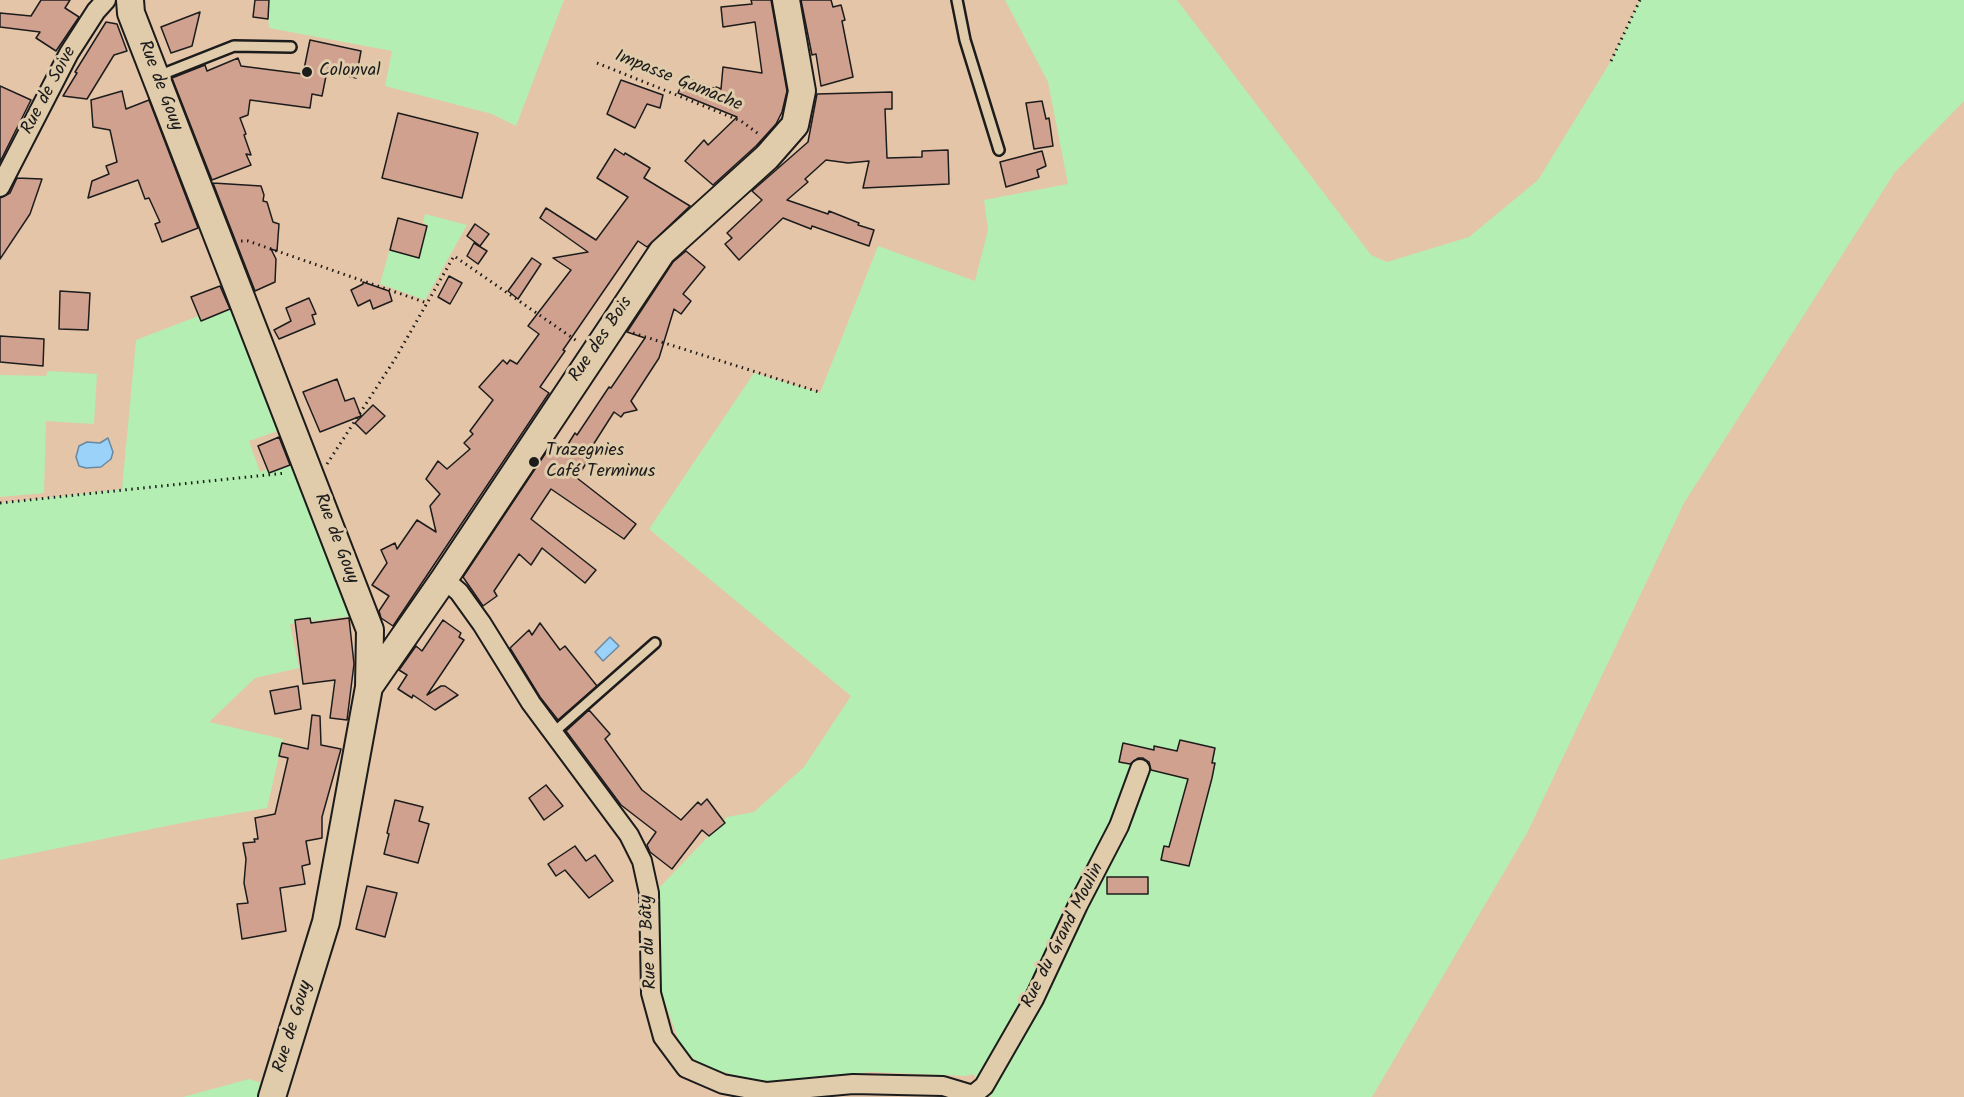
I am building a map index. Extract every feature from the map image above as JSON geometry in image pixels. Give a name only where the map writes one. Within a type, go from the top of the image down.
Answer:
[{"type":"street","name":"Rue de Soive","points":[[0,186],[69,53],[96,11],[106,0]]},
{"type":"street","name":"Rue de Gouy","points":[[130,0],[131,14],[370,630],[369,687],[326,922],[272,1097]]},
{"type":"street","name":"Rue des Bois","points":[[369,687],[444,579],[593,352],[662,252],[767,157],[795,125],[802,91],[786,0]]},
{"type":"street","name":"Rue du Bâty","points":[[444,579],[459,592],[482,624],[531,703],[629,835],[642,861],[649,893],[651,993],[663,1037],[686,1068],[723,1084],[767,1092],[853,1084],[943,1086],[973,1095]]},
{"type":"street","name":"Rue du Grand Moulin","points":[[973,1095],[984,1086],[1034,999],[1119,826],[1140,769]]},
{"type":"lane","points":[[957,0],[965,40],[999,150]]},
{"type":"lane","points":[[156,77],[234,46],[291,47]]},
{"type":"lane","points":[[553,733],[655,643]]},
{"type":"path","points":[[1611,61],[1640,0]]},
{"type":"path","name":"Impasse Gamache","points":[[597,63],[741,121],[777,146]]},
{"type":"path","points":[[221,244],[249,241],[427,303]]},
{"type":"path","points":[[0,502],[308,471],[327,465],[374,393],[454,256],[593,352]]},
{"type":"path","points":[[611,326],[819,392]]},
{"type":"green space","points":[[267,0],[564,0],[516,126],[492,114],[385,86],[392,51],[269,28]]},
{"type":"green space","points":[[1005,0],[1177,0],[1371,255],[1387,262],[1469,237],[1538,180],[1611,61],[1640,0],[1964,0],[1964,101],[1895,172],[1684,503],[1527,833],[1372,1097],[991,1097],[973,1074],[966,1076],[871,1072],[765,1083],[704,1067],[682,1049],[661,992],[656,891],[727,817],[754,812],[804,767],[851,696],[649,529],[754,373],[820,393],[878,246],[975,281],[988,230],[984,200],[1068,184],[1048,82]]},
{"type":"green space","points":[[425,214],[467,225],[425,300],[380,284],[390,248],[419,255],[427,224],[423,223]]},
{"type":"green space","points":[[232,303],[283,429],[249,441],[260,472],[295,459],[352,616],[290,624],[299,668],[255,678],[209,722],[283,739],[267,808],[0,860],[0,503],[122,489],[136,340]]},
{"type":"green space","points":[[48,371],[97,374],[94,424],[46,421],[44,493],[0,497],[0,375],[46,376]]},
{"type":"green space","points":[[249,1079],[275,1087],[272,1097],[183,1097]]},
{"type":"water","points":[[108,438],[113,452],[111,459],[101,467],[79,466],[76,457],[79,446],[87,442],[100,443]]},
{"type":"water","points":[[610,637],[619,646],[603,661],[595,652]]},
{"type":"building","points":[[41,0],[70,0],[65,8],[79,17],[56,51],[36,38],[40,32],[0,27],[0,13],[31,16]]},
{"type":"building","points":[[255,0],[269,0],[268,19],[253,17]]},
{"type":"building","points":[[751,0],[771,0],[787,91],[782,112],[776,124],[756,146],[713,185],[685,161],[704,140],[708,145],[737,117],[678,93],[685,77],[721,89],[723,67],[762,73],[755,22],[723,27],[721,7],[752,4]]},
{"type":"building","points":[[801,0],[831,0],[833,7],[841,5],[853,77],[821,86],[816,54],[812,55]]},
{"type":"building","points":[[200,12],[192,46],[171,53],[161,27]]},
{"type":"building","points":[[106,22],[117,24],[127,51],[114,55],[87,99],[63,96],[77,73],[75,72]]},
{"type":"building","points":[[310,40],[361,51],[356,78],[327,71],[322,96],[312,94],[310,108],[250,100],[248,115],[240,118],[251,155],[246,154],[251,165],[212,180],[172,78],[205,65],[207,71],[238,58],[241,66],[303,74]]},
{"type":"building","points":[[621,80],[663,95],[660,108],[647,104],[635,128],[607,114]]},
{"type":"building","points":[[0,86],[31,100],[0,162]]},
{"type":"building","points":[[122,91],[126,109],[149,100],[198,228],[162,242],[155,224],[160,222],[149,198],[145,199],[138,180],[88,198],[92,181],[109,174],[106,166],[117,162],[110,130],[93,127],[91,100]]},
{"type":"building","points":[[892,92],[892,109],[885,109],[887,158],[922,157],[922,151],[948,150],[949,184],[863,188],[869,161],[848,163],[826,160],[805,179],[808,182],[787,200],[828,214],[829,211],[874,230],[869,246],[783,218],[739,260],[725,244],[732,238],[727,233],[762,200],[752,191],[808,142],[817,94]]},
{"type":"building","points":[[1042,101],[1046,119],[1049,118],[1053,146],[1034,149],[1026,103]]},
{"type":"building","points":[[398,113],[478,133],[462,198],[382,178]]},
{"type":"building","points":[[615,149],[650,168],[644,178],[690,206],[647,247],[638,241],[540,387],[549,393],[393,626],[381,618],[379,611],[389,596],[372,585],[387,563],[381,550],[395,543],[397,549],[417,520],[436,532],[430,506],[440,494],[426,479],[438,461],[447,469],[470,449],[464,443],[473,434],[470,431],[493,400],[479,387],[503,360],[507,364],[510,360],[517,364],[539,334],[528,326],[571,270],[553,258],[588,252],[540,218],[546,208],[596,240],[628,197],[597,178]]},
{"type":"building","points":[[1042,151],[1046,166],[1037,170],[1039,177],[1006,187],[1000,162]]},
{"type":"building","points":[[17,178],[42,179],[30,214],[0,259],[0,198],[10,193]]},
{"type":"building","points":[[213,183],[261,186],[263,201],[267,202],[273,222],[279,224],[277,251],[271,249],[276,259],[275,282],[255,291]]},
{"type":"building","points":[[398,218],[427,226],[419,258],[390,250]]},
{"type":"building","points":[[475,224],[489,234],[480,246],[467,236]]},
{"type":"building","points":[[474,243],[487,251],[478,264],[467,256]]},
{"type":"building","points":[[686,251],[705,267],[683,294],[691,301],[681,314],[674,309],[659,358],[631,401],[637,410],[624,413],[621,417],[614,412],[593,445],[596,447],[577,478],[636,524],[624,539],[551,489],[531,519],[596,570],[585,583],[542,548],[531,565],[519,554],[494,591],[497,596],[483,606],[463,577],[551,445],[563,452],[609,387],[611,388],[645,338],[627,332],[673,262]]},
{"type":"building","points":[[532,258],[541,264],[518,299],[508,291]]},
{"type":"building","points":[[449,276],[462,283],[450,304],[438,297]]},
{"type":"building","points":[[363,282],[389,291],[392,301],[373,309],[370,300],[358,306],[351,290]]},
{"type":"building","points":[[220,286],[230,309],[201,321],[191,297]]},
{"type":"building","points":[[60,291],[90,293],[88,330],[59,329]]},
{"type":"building","points":[[309,298],[316,314],[312,315],[315,324],[279,339],[274,330],[291,321],[286,308]]},
{"type":"building","points":[[0,336],[44,339],[43,366],[0,362]]},
{"type":"building","points":[[337,379],[345,401],[354,398],[361,416],[320,432],[303,392]]},
{"type":"building","points":[[373,405],[385,416],[366,434],[355,423]]},
{"type":"building","points":[[279,437],[290,465],[269,473],[258,446]]},
{"type":"building","points":[[310,618],[311,623],[349,618],[354,664],[347,720],[330,718],[335,680],[303,684],[295,620]]},
{"type":"building","points":[[443,620],[461,633],[459,637],[464,640],[427,695],[445,686],[458,695],[435,710],[413,695],[412,698],[398,689],[407,675],[399,670],[416,646],[422,651]]},
{"type":"building","points":[[540,623],[560,650],[565,646],[597,686],[558,720],[540,697],[510,648],[529,630],[532,635]]},
{"type":"building","points":[[298,686],[301,709],[275,714],[270,691]]},
{"type":"building","points":[[589,710],[610,734],[605,739],[642,790],[681,820],[698,802],[701,805],[707,799],[725,823],[709,836],[702,830],[672,869],[650,852],[647,845],[656,832],[621,805],[566,731]]},
{"type":"building","points":[[312,715],[320,716],[321,745],[341,749],[322,817],[322,838],[306,841],[310,864],[302,866],[305,884],[280,888],[286,931],[242,939],[237,904],[248,903],[244,883],[246,859],[243,843],[255,842],[254,839],[258,839],[255,818],[275,814],[288,758],[279,756],[282,743],[308,749]]},
{"type":"building","points":[[1180,740],[1215,748],[1212,778],[1189,866],[1161,860],[1164,846],[1169,847],[1188,779],[1151,770],[1149,762],[1143,758],[1138,758],[1130,764],[1119,762],[1123,743],[1154,750],[1154,746],[1177,751]]},
{"type":"building","points":[[546,785],[563,806],[544,820],[529,798]]},
{"type":"building","points":[[395,800],[423,807],[419,821],[429,824],[418,863],[384,854]]},
{"type":"building","points":[[575,846],[586,861],[595,855],[613,881],[589,898],[565,870],[556,876],[548,864]]},
{"type":"building","points":[[1107,877],[1148,877],[1148,894],[1107,894]]},
{"type":"building","points":[[367,886],[397,893],[385,937],[356,929]]},
{"type":"place","name":"Colonval","points":[[307,72]]},
{"type":"place","name":"Trazegnies Café Terminus","points":[[534,462]]}]
